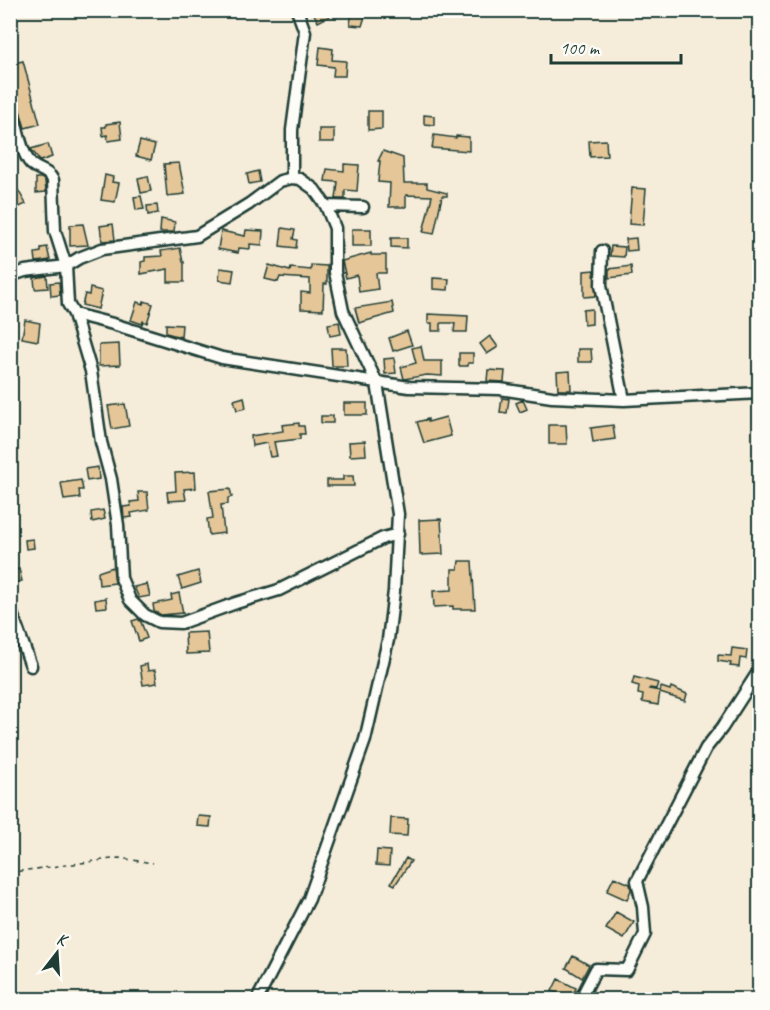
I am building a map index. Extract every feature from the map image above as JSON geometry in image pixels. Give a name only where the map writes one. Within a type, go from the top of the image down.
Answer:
[{"type":"street","points":[[292,178],[292,130],[304,33],[297,10]]},
{"type":"street","points":[[10,97],[20,142],[30,163],[50,173],[53,180],[55,231],[66,266],[68,304],[75,314],[91,371],[101,442],[111,479],[118,525],[121,578],[130,600],[145,615],[159,622],[181,623],[279,590],[383,538],[398,534]]},
{"type":"street","points":[[10,276],[25,271],[66,266],[102,249],[197,236],[249,204],[280,181],[292,178],[300,179],[314,189],[326,206],[335,228],[335,273],[344,311],[377,383],[398,514],[398,534],[387,640],[365,740],[309,899],[257,999]]},
{"type":"street","points":[[326,206],[363,207]]},
{"type":"street","points":[[602,251],[601,285],[624,400]]},
{"type":"street","points":[[75,314],[222,358],[409,387],[500,388],[552,397],[624,400],[759,393]]},
{"type":"street","points":[[10,608],[31,666]]},
{"type":"street","points":[[580,999],[596,969],[627,970],[645,934],[643,907],[637,881],[706,748],[722,728],[759,669]]},
{"type":"path","points":[[10,876],[20,871],[119,858],[153,864]]},
{"type":"building","points":[[312,10],[327,10],[330,16],[318,22]]},
{"type":"building","points":[[352,10],[367,10],[362,26],[350,25]]},
{"type":"building","points":[[320,47],[333,49],[332,60],[346,61],[345,76],[333,76],[334,67],[318,65]]},
{"type":"building","points":[[23,61],[40,124],[25,128],[10,75],[10,64]]},
{"type":"building","points":[[368,111],[382,111],[382,129],[368,130]]},
{"type":"building","points":[[424,115],[434,116],[434,125],[424,124]]},
{"type":"building","points":[[120,122],[122,139],[108,141],[107,135],[103,136],[102,127],[106,127],[106,124]]},
{"type":"building","points":[[319,129],[334,129],[334,142],[319,142]]},
{"type":"building","points":[[434,135],[469,137],[469,151],[432,148]]},
{"type":"building","points":[[606,140],[607,156],[590,157],[589,141]]},
{"type":"building","points":[[140,141],[155,145],[151,160],[136,156]]},
{"type":"building","points":[[48,144],[52,157],[40,161],[31,149]]},
{"type":"building","points":[[383,151],[403,158],[404,183],[427,183],[427,188],[447,193],[447,196],[442,196],[434,234],[423,232],[432,196],[406,195],[406,207],[389,207],[390,183],[378,182],[380,161],[378,161]]},
{"type":"building","points":[[179,163],[185,194],[167,196],[164,164]]},
{"type":"building","points":[[344,164],[359,165],[357,191],[345,190],[345,199],[336,199],[338,182],[325,181],[327,169],[344,171]]},
{"type":"building","points":[[258,171],[260,182],[249,184],[247,174]]},
{"type":"building","points":[[105,175],[113,177],[112,182],[119,183],[115,202],[101,200]]},
{"type":"building","points":[[10,176],[26,204],[15,209],[10,199]]},
{"type":"building","points":[[148,176],[151,191],[141,193],[138,178]]},
{"type":"building","points":[[36,178],[45,181],[46,192],[36,193]]},
{"type":"building","points":[[632,188],[646,189],[643,225],[629,224]]},
{"type":"building","points":[[141,196],[144,209],[136,210],[134,197]]},
{"type":"building","points":[[157,205],[158,213],[148,215],[147,206]]},
{"type":"building","points":[[161,219],[175,222],[174,232],[160,232]]},
{"type":"building","points":[[83,224],[88,245],[70,246],[70,225]]},
{"type":"building","points":[[113,224],[115,240],[102,241],[100,226]]},
{"type":"building","points":[[282,228],[295,230],[293,239],[297,240],[296,248],[280,246]]},
{"type":"building","points":[[352,229],[371,229],[371,246],[352,246]]},
{"type":"building","points":[[246,230],[263,231],[262,245],[250,244],[250,249],[239,248],[238,253],[218,249],[221,231],[245,236]]},
{"type":"building","points":[[391,238],[407,238],[407,248],[391,247]]},
{"type":"building","points":[[636,238],[637,250],[627,251],[626,239]]},
{"type":"building","points":[[611,246],[625,247],[624,257],[610,256]]},
{"type":"building","points":[[47,247],[50,260],[36,262],[35,253]]},
{"type":"building","points":[[180,248],[184,262],[184,282],[168,282],[168,269],[141,274],[141,262],[145,261],[145,257],[162,256],[161,251]]},
{"type":"building","points":[[371,253],[371,255],[386,255],[386,273],[376,273],[378,289],[359,292],[357,275],[346,278],[342,261]]},
{"type":"building","points":[[269,265],[290,271],[291,268],[311,270],[311,265],[327,266],[323,310],[301,309],[301,292],[310,293],[310,279],[280,277],[278,282],[265,279]]},
{"type":"building","points":[[631,266],[632,275],[609,278],[609,269]]},
{"type":"building","points":[[220,268],[234,270],[232,282],[219,280]]},
{"type":"building","points":[[594,270],[596,296],[584,297],[584,271]]},
{"type":"building","points":[[47,276],[48,288],[35,289],[34,278]]},
{"type":"building","points":[[433,278],[449,279],[448,290],[433,289]]},
{"type":"building","points":[[59,282],[60,295],[51,296],[50,283]]},
{"type":"building","points":[[90,288],[102,291],[98,309],[82,305],[85,294],[89,295]]},
{"type":"building","points":[[144,301],[153,304],[147,323],[143,321],[142,324],[131,320],[137,302],[143,304]]},
{"type":"building","points":[[392,302],[394,313],[359,323],[355,308]]},
{"type":"building","points":[[592,309],[592,324],[584,325],[583,310]]},
{"type":"building","points":[[428,314],[468,316],[467,332],[454,332],[455,323],[441,323],[441,331],[432,331],[432,323],[428,323]]},
{"type":"building","points":[[25,320],[40,323],[38,341],[22,338]]},
{"type":"building","points":[[339,322],[341,334],[330,336],[328,324]]},
{"type":"building","points":[[166,324],[182,325],[181,337],[166,333]]},
{"type":"building","points":[[407,331],[412,345],[393,351],[389,338]]},
{"type":"building","points":[[490,336],[498,347],[487,354],[480,344]]},
{"type":"building","points":[[119,344],[120,365],[99,366],[99,345]]},
{"type":"building","points":[[421,346],[424,361],[442,361],[442,376],[427,375],[404,379],[401,367],[416,363],[412,348]]},
{"type":"building","points":[[331,348],[346,348],[347,366],[332,366]]},
{"type":"building","points":[[578,349],[591,349],[592,362],[578,362]]},
{"type":"building","points":[[459,353],[473,353],[473,363],[468,363],[468,366],[459,366]]},
{"type":"building","points":[[394,358],[396,373],[385,374],[384,359]]},
{"type":"building","points":[[488,370],[505,371],[504,382],[487,381]]},
{"type":"building","points":[[570,371],[571,390],[558,390],[557,372]]},
{"type":"building","points":[[244,397],[246,408],[237,410],[234,400]]},
{"type":"building","points":[[502,398],[509,399],[507,413],[500,412]]},
{"type":"building","points":[[523,400],[527,409],[520,412],[516,403]]},
{"type":"building","points":[[344,403],[367,403],[367,415],[344,415]]},
{"type":"building","points":[[125,404],[129,426],[112,429],[108,406]]},
{"type":"building","points":[[321,416],[333,416],[333,423],[321,423]]},
{"type":"building","points":[[446,417],[451,436],[424,443],[417,422],[428,419],[428,422]]},
{"type":"building","points":[[299,423],[299,426],[304,426],[305,434],[300,434],[300,439],[274,442],[277,456],[270,457],[267,443],[252,446],[251,436],[283,431],[282,425]]},
{"type":"building","points":[[549,425],[566,425],[567,444],[549,444]]},
{"type":"building","points":[[613,425],[615,439],[593,442],[591,428]]},
{"type":"building","points":[[365,441],[366,455],[350,456],[349,442]]},
{"type":"building","points":[[98,467],[99,479],[87,481],[85,469]]},
{"type":"building","points":[[195,472],[196,488],[184,489],[186,500],[168,501],[167,492],[176,491],[175,473]]},
{"type":"building","points":[[343,476],[353,476],[354,486],[327,486],[327,480],[343,480]]},
{"type":"building","points":[[81,480],[83,490],[79,490],[80,498],[64,500],[61,483]]},
{"type":"building","points":[[230,489],[232,497],[228,498],[228,504],[221,505],[224,533],[209,535],[207,519],[213,518],[209,491]]},
{"type":"building","points":[[138,492],[147,492],[149,510],[131,513],[132,517],[124,518],[123,507],[131,506],[130,502],[139,501]]},
{"type":"building","points":[[103,510],[105,519],[92,522],[91,512]]},
{"type":"building","points":[[441,519],[443,554],[420,555],[419,520]]},
{"type":"building","points":[[33,539],[34,548],[26,549],[25,540]]},
{"type":"building","points":[[459,561],[472,561],[475,609],[453,609],[453,606],[434,607],[433,591],[452,590],[452,569],[458,569]]},
{"type":"building","points":[[113,567],[115,583],[99,585],[98,572]]},
{"type":"building","points":[[19,569],[22,581],[10,584],[10,571]]},
{"type":"building","points":[[198,571],[201,583],[182,589],[178,577]]},
{"type":"building","points":[[147,584],[150,596],[139,598],[134,587]]},
{"type":"building","points":[[179,593],[183,613],[161,615],[154,611],[153,604],[172,600],[171,595]]},
{"type":"building","points":[[106,598],[107,607],[96,608],[95,600]]},
{"type":"building","points":[[138,619],[147,638],[139,641],[132,621]]},
{"type":"building","points":[[207,632],[209,653],[186,654],[185,633]]},
{"type":"building","points":[[732,648],[747,650],[746,659],[740,658],[739,667],[718,661],[718,655],[731,656]]},
{"type":"building","points":[[147,664],[148,671],[155,670],[157,683],[143,685],[140,666]]},
{"type":"building","points":[[634,677],[658,683],[656,689],[649,689],[660,691],[658,705],[642,702],[643,695],[638,694],[639,686],[632,684]]},
{"type":"building","points":[[661,687],[670,690],[671,687],[687,694],[685,701],[660,693]]},
{"type":"building","points":[[198,816],[211,817],[210,827],[197,826]]},
{"type":"building","points":[[391,818],[408,819],[407,836],[390,835]]},
{"type":"building","points":[[377,850],[390,851],[389,866],[376,865]]},
{"type":"building","points":[[406,858],[411,861],[395,885],[391,883]]},
{"type":"building","points":[[614,877],[630,884],[631,890],[627,900],[607,891]]},
{"type":"building","points":[[616,912],[634,922],[624,939],[606,929]]},
{"type":"building","points":[[573,956],[589,965],[582,978],[566,968]]},
{"type":"building","points":[[558,979],[576,988],[571,999],[552,991]]}]
